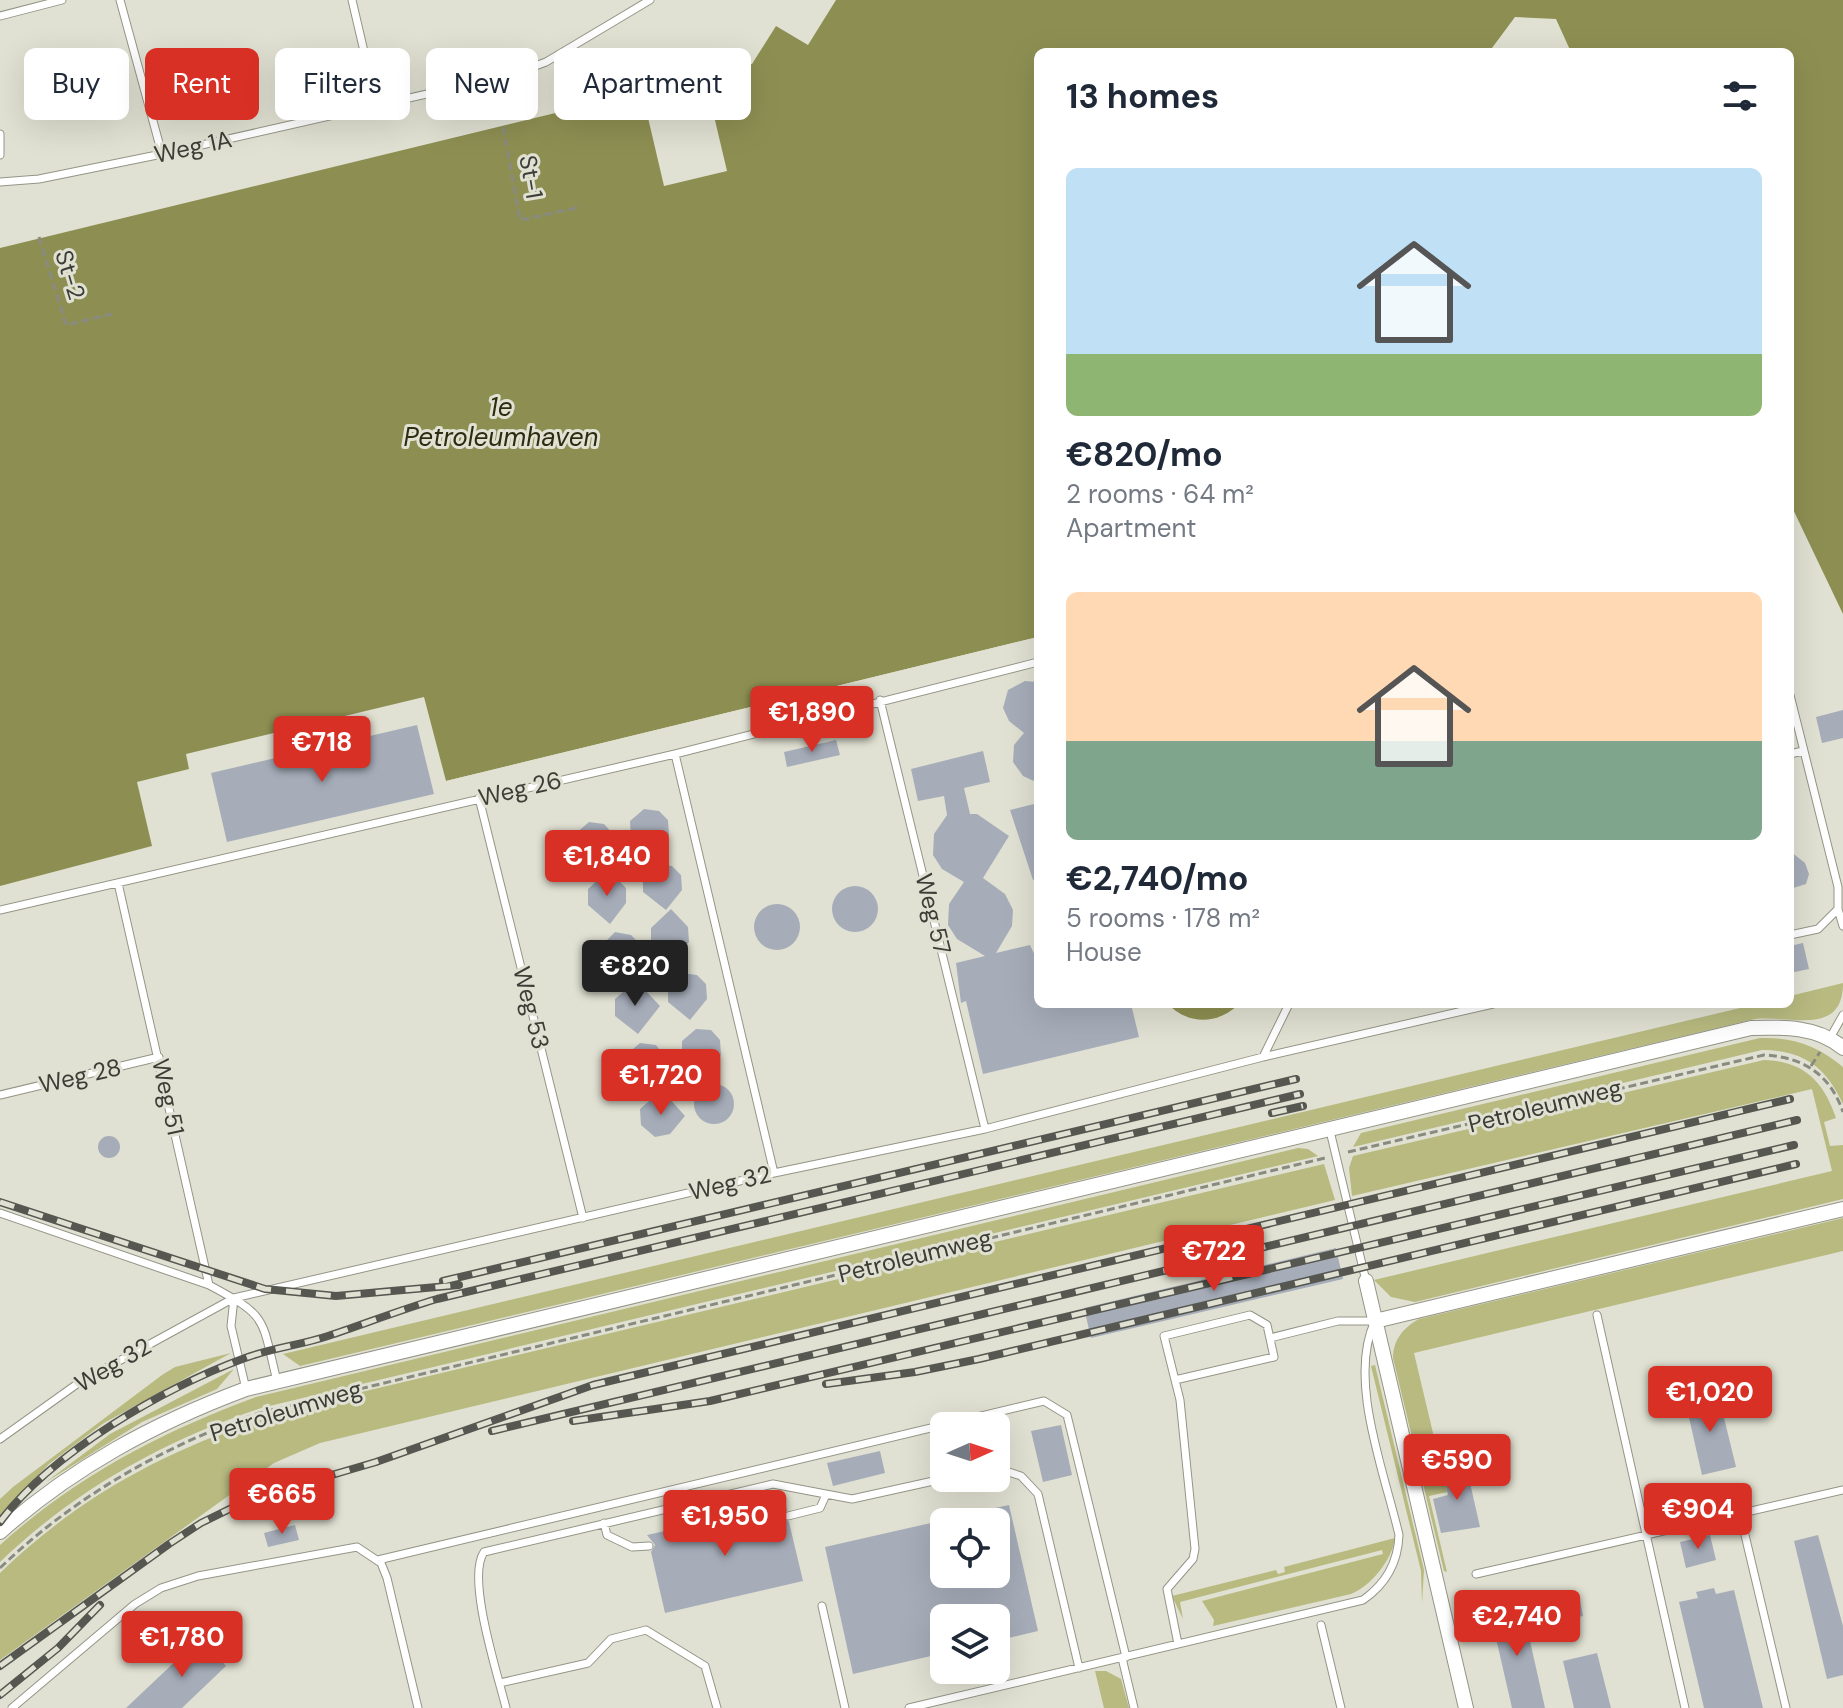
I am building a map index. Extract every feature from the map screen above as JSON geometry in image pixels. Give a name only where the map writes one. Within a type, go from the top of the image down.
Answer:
[{"type":"street","name":"Petroleumweg","points":[[0,1532],[93,1461],[174,1418],[246,1389],[1751,1028],[1791,1027],[1830,1038],[1843,1048]]},
{"type":"street","points":[[1375,1321],[1843,1209]]},
{"type":"street","points":[[1366,1281],[1466,1708]]},
{"type":"lane","points":[[0,16],[62,0]]},
{"type":"lane","points":[[120,0],[162,154]]},
{"type":"lane","points":[[352,0],[363,48]]},
{"type":"lane","name":"Weg 1A","points":[[410,98],[534,66],[650,0]]},
{"type":"lane","name":"Weg 1A","points":[[0,182],[39,179],[318,120]]},
{"type":"lane","points":[[0,134],[0,155]]},
{"type":"lane","name":"Weg 26","points":[[0,910],[675,754],[1034,663]]},
{"type":"lane","name":"Weg 57","points":[[880,700],[985,1129]]},
{"type":"lane","points":[[1794,712],[1838,887],[1838,909],[1843,926]]},
{"type":"lane","points":[[1794,753],[1803,751]]},
{"type":"lane","points":[[675,754],[774,1173]]},
{"type":"lane","name":"Weg 53","points":[[479,798],[583,1218]]},
{"type":"lane","name":"Weg 51","points":[[118,883],[209,1285]]},
{"type":"lane","points":[[1794,934],[1818,929],[1838,909]]},
{"type":"lane","points":[[1263,1057],[1287,1008]]},
{"type":"lane","name":"Weg 32","points":[[0,1439],[77,1384],[234,1298],[774,1173],[985,1129],[1263,1057],[1476,1008]]},
{"type":"lane","points":[[1830,1038],[1843,1015]]},
{"type":"lane","name":"Weg 28","points":[[0,1095],[159,1057]]},
{"type":"lane","points":[[1330,1131],[1366,1281]]},
{"type":"lane","points":[[0,1213],[209,1285],[234,1298],[261,1318],[277,1381]]},
{"type":"lane","points":[[234,1298],[231,1326],[246,1389]]},
{"type":"lane","points":[[1175,1380],[1274,1357],[1267,1325],[1250,1315],[1164,1336],[1175,1380],[1195,1534],[1193,1559],[1167,1589],[1178,1644]]},
{"type":"lane","points":[[1597,1315],[1685,1708]]},
{"type":"lane","points":[[909,1708],[1363,1600],[1378,1589],[1398,1556],[1399,1535],[1365,1380],[1366,1341],[1375,1321],[1338,1321],[1270,1338]]},
{"type":"lane","points":[[378,1560],[1044,1401],[1067,1415],[1134,1708]]},
{"type":"lane","points":[[1010,1472],[1021,1476],[1038,1494],[1079,1668]]},
{"type":"lane","points":[[506,1708],[477,1580],[480,1559],[493,1548],[773,1484],[825,1497],[852,1499],[930,1482]]},
{"type":"lane","points":[[1476,1574],[1843,1490]]},
{"type":"lane","points":[[788,1516],[820,1508],[825,1497]]},
{"type":"lane","points":[[1740,1514],[1786,1708]]},
{"type":"lane","points":[[604,1523],[607,1535],[632,1547],[649,1546]]},
{"type":"lane","points":[[12,1708],[135,1604],[161,1588],[198,1576],[357,1547],[378,1560],[387,1578],[418,1708]]},
{"type":"lane","points":[[822,1606],[845,1708]]},
{"type":"lane","points":[[1321,1625],[1341,1708]]},
{"type":"lane","points":[[500,1683],[588,1663],[611,1639],[646,1630],[705,1666],[717,1708]]},
{"type":"path","name":"St-1","points":[[503,127],[520,220],[581,207]]},
{"type":"path","name":"St-2","points":[[39,237],[66,325],[112,314]]},
{"type":"path","name":"Petroleumweg","points":[[0,1568],[56,1519],[115,1479],[180,1445],[259,1413],[1764,1055],[1811,1066],[1828,1082],[1843,1112]]},
{"type":"shaded area","points":[[1843,983],[1841,1000],[1834,1011],[1825,1017],[1812,1020],[1755,1019],[300,1366],[283,1354],[1740,1008],[1794,1008],[1794,995]]},
{"type":"shaded area","points":[[1760,1038],[1804,1044],[1824,1053],[1843,1067],[1843,1104],[1829,1080],[1812,1063],[1790,1053],[1762,1050],[1353,1147],[1361,1133]]},
{"type":"shaded area","points":[[1764,1060],[1801,1069],[1825,1094],[1836,1118],[1824,1122],[1830,1146],[1843,1145],[1843,1199],[1415,1302],[1391,1297],[1374,1280],[1832,1171],[1812,1089],[1352,1196],[1349,1168],[1353,1156]]},
{"type":"shaded area","points":[[1298,1148],[1308,1149],[1318,1156],[261,1408],[189,1436],[122,1470],[59,1512],[0,1562],[0,1545],[58,1498],[89,1478],[153,1441],[256,1397]]},
{"type":"shaded area","points":[[1324,1164],[1335,1200],[320,1443],[274,1463],[0,1660],[0,1573],[74,1511],[113,1486],[196,1444],[240,1427],[332,1399]]},
{"type":"shaded area","points":[[1843,1218],[1843,1251],[1414,1353],[1447,1492],[1429,1496],[1447,1572],[1444,1571],[1393,1358],[1397,1340],[1409,1326],[1419,1319]]},
{"type":"shaded area","points":[[231,1353],[104,1423],[49,1464],[0,1516],[0,1499],[13,1487],[162,1375],[175,1367]]},
{"type":"shaded area","points":[[1375,1365],[1424,1570],[1422,1603],[1421,1571],[1371,1366]]},
{"type":"shaded area","points":[[234,1369],[217,1389],[142,1422],[46,1482],[110,1434]]},
{"type":"shaded area","points":[[1395,1538],[1390,1555],[1379,1571],[1366,1585],[1351,1594],[1213,1626],[1214,1620],[1202,1601],[1383,1554],[1382,1550],[1180,1602],[1183,1619],[1172,1596],[1276,1570],[1278,1574],[1285,1572],[1284,1567]]},
{"type":"shaded area","points":[[1095,1671],[1106,1671],[1121,1679],[1129,1708],[1104,1708]]},
{"type":"water","name":"1e Petroleumhaven","points":[[836,0],[1843,0],[1843,614],[1794,511],[1794,48],[1569,48],[1556,19],[1515,17],[1492,48],[1034,48],[1034,638],[446,781],[424,697],[186,754],[189,769],[137,782],[152,846],[0,886],[0,248],[527,120],[538,120],[538,117],[554,113],[554,120],[649,120],[664,186],[727,171],[715,120],[751,120],[751,64],[776,26],[808,45]]},
{"type":"water","points":[[1173,1008],[1234,1008],[1222,1016],[1203,1020]]},
{"type":"pier","points":[[1034,638],[1034,642],[447,785],[446,781]]},
{"type":"building","points":[[1025,681],[1034,682],[1034,781],[1023,776],[1013,762],[1014,745],[1024,733],[1009,721],[1003,708],[1008,690]]},
{"type":"building","points":[[1843,710],[1843,738],[1822,743],[1816,717]]},
{"type":"building","points":[[417,725],[434,794],[227,842],[211,773]]},
{"type":"building","points":[[836,740],[840,755],[787,767],[784,752]]},
{"type":"building","points":[[983,751],[990,782],[964,788],[970,814],[977,814],[1009,836],[983,878],[1005,894],[1013,910],[1012,926],[996,953],[1030,945],[1034,954],[1034,1008],[1132,1008],[1139,1037],[983,1074],[966,1001],[961,1003],[956,963],[985,956],[957,939],[948,925],[949,904],[964,882],[942,869],[933,855],[934,834],[947,815],[944,796],[918,801],[911,769]]},
{"type":"building","points":[[1034,804],[1034,880],[1033,880],[1010,810]]},
{"type":"building","points":[[644,809],[659,811],[668,820],[669,835],[653,856],[631,838],[630,821]]},
{"type":"building","points":[[589,822],[604,824],[613,834],[614,849],[598,869],[576,851],[575,834]]},
{"type":"building","points":[[1794,854],[1805,863],[1809,874],[1806,884],[1794,888]]},
{"type":"building","points":[[657,864],[672,866],[681,875],[682,890],[666,910],[643,892],[643,876]]},
{"type":"building","points":[[601,877],[617,879],[626,888],[626,903],[610,924],[588,905],[588,889]]},
{"type":"building","points":[[855,886],[871,893],[878,909],[871,925],[855,932],[839,925],[832,909],[839,893]]},
{"type":"building","points":[[777,904],[793,911],[800,927],[793,943],[777,950],[761,943],[754,927],[761,911]]},
{"type":"building","points":[[671,909],[688,927],[689,942],[680,953],[665,956],[651,944],[651,928]]},
{"type":"building","points":[[615,932],[631,935],[640,944],[640,959],[624,979],[602,961],[602,945]]},
{"type":"building","points":[[1803,943],[1809,969],[1794,972],[1794,945]]},
{"type":"building","points":[[681,973],[697,975],[706,984],[707,999],[690,1020],[668,1002],[668,985]]},
{"type":"building","points":[[629,987],[644,989],[660,1006],[638,1034],[615,1016],[615,999]]},
{"type":"building","points":[[696,1029],[711,1030],[720,1040],[721,1055],[704,1076],[682,1057],[682,1041]]},
{"type":"building","points":[[640,1043],[656,1045],[664,1055],[665,1070],[649,1090],[627,1072],[626,1055]]},
{"type":"building","points":[[714,1084],[728,1090],[734,1104],[728,1118],[714,1124],[700,1118],[694,1104],[700,1090]]},
{"type":"building","points":[[654,1097],[669,1098],[685,1116],[670,1134],[655,1137],[641,1125],[640,1109]]},
{"type":"building","points":[[109,1136],[117,1139],[120,1147],[117,1155],[109,1158],[101,1155],[98,1147],[101,1139]]},
{"type":"building","points":[[1336,1248],[1343,1279],[1091,1338],[1084,1308]]},
{"type":"building","points":[[1718,1393],[1736,1467],[1702,1475],[1685,1400]]},
{"type":"building","points":[[1061,1425],[1072,1475],[1043,1482],[1031,1431]]},
{"type":"building","points":[[880,1451],[885,1473],[833,1486],[827,1463]]},
{"type":"building","points":[[1466,1465],[1480,1527],[1441,1533],[1433,1499],[1448,1495],[1442,1470]]},
{"type":"building","points":[[785,1504],[787,1510],[782,1517],[789,1522],[803,1581],[665,1613],[651,1552],[655,1545],[647,1535]]},
{"type":"building","points":[[1010,1509],[1038,1631],[1010,1638],[1010,1604],[930,1604],[930,1656],[853,1674],[825,1547],[930,1523],[930,1588],[1010,1588]]},
{"type":"building","points":[[295,1525],[299,1540],[268,1547],[264,1533]]},
{"type":"building","points":[[1710,1535],[1716,1560],[1686,1568],[1680,1542]]},
{"type":"building","points":[[1818,1535],[1843,1626],[1843,1675],[1827,1679],[1794,1541]]},
{"type":"building","points":[[1714,1588],[1716,1594],[1734,1590],[1763,1708],[1704,1708],[1679,1602],[1698,1598],[1696,1592]]},
{"type":"building","points":[[1579,1595],[1583,1616],[1555,1622],[1551,1600]]},
{"type":"building","points":[[1522,1605],[1545,1708],[1512,1708],[1490,1612]]},
{"type":"building","points":[[200,1638],[226,1666],[182,1708],[126,1708]]},
{"type":"building","points":[[1597,1653],[1611,1708],[1574,1708],[1563,1661]]},
{"type":"railway","points":[[443,1281],[1296,1079]]},
{"type":"railway","points":[[0,1522],[49,1471],[112,1425],[180,1386],[255,1355],[328,1336],[437,1299],[1300,1094]]},
{"type":"railway","points":[[0,1666],[169,1544],[201,1523],[250,1499],[376,1462],[593,1385],[1790,1099]]},
{"type":"railway","points":[[1272,1113],[1303,1106]]},
{"type":"railway","points":[[492,1431],[1797,1120]]},
{"type":"railway","points":[[573,1421],[710,1401],[1794,1145]]},
{"type":"railway","points":[[826,1384],[915,1372],[979,1359],[1796,1164]]},
{"type":"railway","points":[[0,1202],[265,1289],[336,1296],[459,1285]]},
{"type":"railway","points":[[0,1695],[58,1648],[100,1605]]}]
